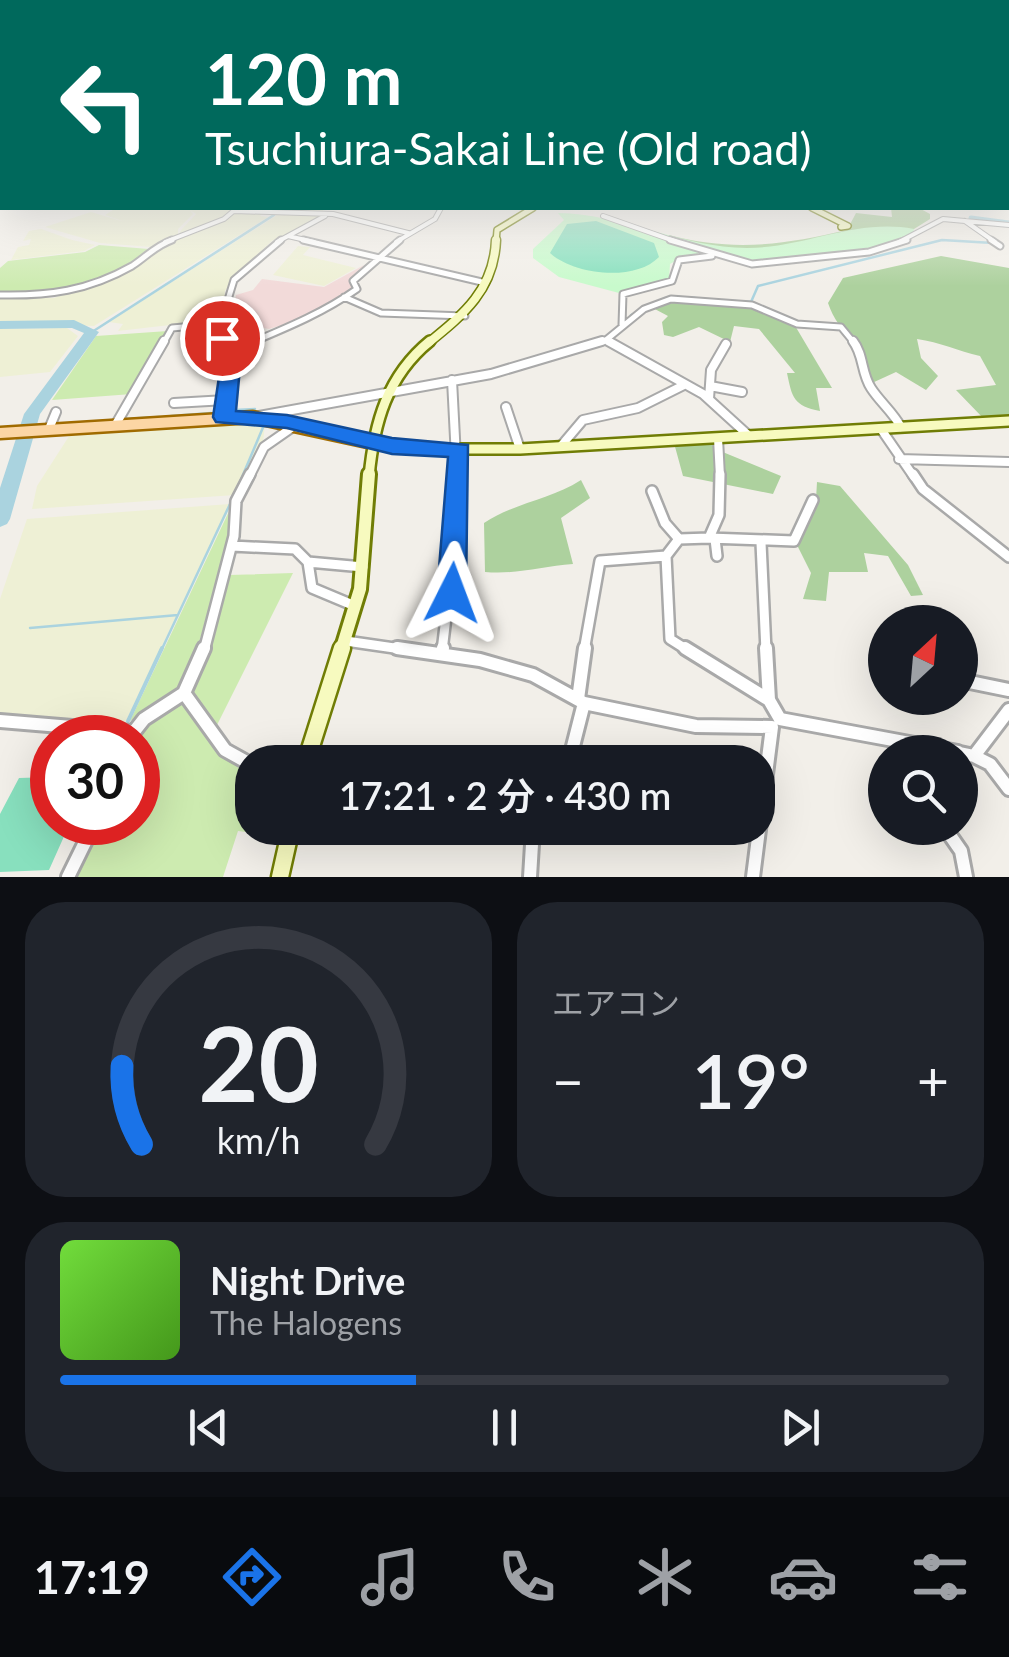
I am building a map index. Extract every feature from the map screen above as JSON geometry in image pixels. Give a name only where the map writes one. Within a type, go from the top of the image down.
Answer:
[{"type":"main road","points":[[312,745],[356,606],[363,568],[372,443],[387,392],[407,360],[465,316],[495,266],[497,230],[530,210]]},
{"type":"main road","points":[[807,210],[841,227],[848,226],[816,210]]},
{"type":"main road","points":[[4,432],[254,416],[372,443],[460,450],[1009,421]]},
{"type":"main road","points":[[280,877],[287,845]]},
{"type":"street","points":[[0,296],[55,296],[133,265],[153,247],[234,210]]},
{"type":"street","points":[[250,210],[327,214],[408,234]]},
{"type":"street","points":[[230,350],[310,318],[357,289],[353,280],[376,256],[435,219],[440,210]]},
{"type":"street","points":[[952,210],[999,245]]},
{"type":"street","points":[[224,417],[230,350],[221,325],[231,286],[274,241],[327,214]]},
{"type":"street","points":[[603,216],[716,256],[752,264],[869,252],[912,238],[927,222],[960,218],[1009,225]]},
{"type":"street","points":[[288,236],[486,283]]},
{"type":"street","points":[[332,255],[359,241]]},
{"type":"street","points":[[622,325],[622,294],[672,281],[679,260],[716,256]]},
{"type":"street","points":[[344,297],[381,313],[465,316]]},
{"type":"street","points":[[254,416],[491,374],[606,340],[658,302],[686,300],[752,305],[797,324],[841,327],[860,350],[870,386],[889,405],[901,428]]},
{"type":"street","points":[[116,424],[172,328],[221,325]]},
{"type":"street","points":[[606,340],[709,399],[748,436]]},
{"type":"street","points":[[709,399],[712,370],[726,344]]},
{"type":"street","points":[[442,652],[452,593],[460,450],[452,380]]},
{"type":"street","points":[[561,446],[582,420],[638,408],[684,385]]},
{"type":"street","points":[[710,386],[742,392]]},
{"type":"street","points":[[174,403],[226,400]]},
{"type":"street","points":[[506,407],[520,448]]},
{"type":"street","points":[[46,430],[56,412]]},
{"type":"street","points":[[156,715],[184,693],[204,650],[232,546],[234,508],[255,462],[264,447],[296,424]]},
{"type":"street","points":[[881,429],[899,459],[935,500],[1009,556]]},
{"type":"street","points":[[717,556],[712,539],[721,499],[718,438]]},
{"type":"street","points":[[899,459],[950,457],[1009,462]]},
{"type":"street","points":[[652,491],[665,523],[679,539],[761,544],[768,539],[794,541],[813,500]]},
{"type":"street","points":[[679,539],[666,556],[670,639],[769,700]]},
{"type":"street","points":[[753,877],[776,723],[769,700],[761,544]]},
{"type":"street","points":[[232,546],[289,547],[308,562],[363,568]]},
{"type":"street","points":[[572,745],[581,701],[582,651],[595,606],[600,561],[666,556]]},
{"type":"street","points":[[308,562],[312,588],[356,606]]},
{"type":"street","points":[[346,641],[442,652],[533,675],[581,701],[696,726],[776,723],[868,740]]},
{"type":"street","points":[[978,684],[1009,690]]},
{"type":"street","points":[[184,693],[224,750],[235,756]]},
{"type":"street","points":[[978,740],[1009,710]]},
{"type":"street","points":[[0,721],[30,724]]},
{"type":"street","points":[[978,759],[990,764],[1009,789]]},
{"type":"street","points":[[68,877],[84,845]]},
{"type":"street","points":[[530,877],[532,845]]},
{"type":"street","points":[[957,845],[966,877]]},
{"type":"shaded area","points":[[364,265],[350,281],[354,289],[308,317],[269,329],[248,325],[241,312],[234,312],[236,295],[253,290],[262,279],[324,287]]},
{"type":"green space","points":[[113,210],[190,210],[193,214],[178,229],[178,236],[151,247],[100,243],[45,227],[91,212],[125,222],[105,215]]},
{"type":"green space","points":[[190,210],[233,210],[189,234],[226,219],[237,210],[323,210],[264,212],[260,216],[268,217],[94,326],[0,322],[0,296],[54,298],[135,265],[154,248],[183,235],[179,234],[196,214]]},
{"type":"green space","points":[[891,210],[923,210],[930,214],[930,219],[914,229],[759,263],[665,238],[669,235],[737,245],[779,243],[847,230],[856,213],[892,217]]},
{"type":"green space","points":[[558,213],[606,219],[723,247],[768,247],[872,227],[914,229],[913,236],[894,242],[819,257],[761,263],[703,256],[681,259],[670,264],[669,280],[619,293],[559,277],[533,258],[533,249],[564,220]]},
{"type":"green space","points":[[279,214],[323,216],[272,241],[239,272],[225,291],[222,319],[118,331],[123,324],[109,322]]},
{"type":"green space","points":[[596,221],[654,243],[659,257],[635,270],[604,273],[574,266],[550,253],[567,224]]},
{"type":"green space","points":[[41,229],[95,245],[84,251],[11,260],[18,247],[29,245],[31,239],[23,241],[29,231]]},
{"type":"green space","points":[[99,245],[149,249],[116,272],[79,285],[0,295],[0,268],[8,261],[85,252]]},
{"type":"green space","points":[[298,246],[310,247],[303,255],[356,268],[324,286],[273,275]]},
{"type":"green space","points":[[941,256],[1009,268],[1009,418],[984,419],[956,390],[996,385],[980,356],[933,342],[917,339],[921,358],[938,376],[926,390],[896,372],[872,383],[864,360],[828,303],[843,278]]},
{"type":"green space","points":[[670,300],[745,305],[794,324],[832,388],[816,388],[820,411],[796,400],[787,373],[795,373],[759,329],[734,326],[730,342],[699,327],[673,337],[664,335],[662,322],[668,316],[651,307]]},
{"type":"green space","points":[[67,328],[78,336],[50,372],[0,377],[0,329]]},
{"type":"green space","points":[[168,331],[132,394],[52,400],[96,336]]},
{"type":"green space","points":[[265,424],[263,442],[235,495],[32,509],[37,486],[73,430]]},
{"type":"green space","points":[[713,441],[713,448],[781,476],[773,494],[683,476],[674,443]]},
{"type":"green space","points":[[581,480],[590,498],[561,518],[573,564],[485,572],[484,523]]},
{"type":"green space","points":[[817,482],[840,486],[908,565],[923,595],[911,596],[888,556],[864,553],[868,572],[829,572],[826,601],[803,599],[811,573],[797,545],[816,499]]},
{"type":"green space","points":[[230,504],[129,715],[0,714],[0,599],[27,519]]},
{"type":"green space","points":[[232,505],[229,536],[197,650],[182,684],[133,715]]},
{"type":"green space","points":[[293,573],[215,729],[191,693],[207,656],[229,575]]},
{"type":"green space","points":[[179,703],[187,705],[222,757],[235,764],[235,840],[223,877],[76,877],[91,845],[160,845],[160,715]]},
{"type":"green space","points":[[19,778],[30,778],[30,845],[60,845],[49,870],[0,872],[0,814]]},
{"type":"waterway","points":[[92,332],[274,215]]},
{"type":"waterway","points":[[971,218],[1009,223]]},
{"type":"waterway","points":[[733,301],[751,302],[758,286],[942,240],[993,243]]},
{"type":"waterway","points":[[678,297],[695,298]]},
{"type":"waterway","points":[[631,315],[665,298]]},
{"type":"waterway","points":[[0,325],[74,324],[92,332],[32,414],[0,519]]},
{"type":"waterway","points":[[132,405],[138,394]]},
{"type":"waterway","points":[[235,410],[255,409]]},
{"type":"waterway","points":[[129,410],[123,419],[159,417]]},
{"type":"waterway","points":[[171,416],[211,413]]},
{"type":"waterway","points":[[234,496],[264,425],[239,423]]},
{"type":"waterway","points":[[178,615],[230,504]]},
{"type":"waterway","points":[[30,628],[178,615]]},
{"type":"waterway","points":[[161,651],[178,615]]},
{"type":"waterway","points":[[131,715],[162,648]]},
{"type":"route","points":[[222,338],[231,357],[224,417],[254,416],[392,446],[460,450],[452,593]]}]
